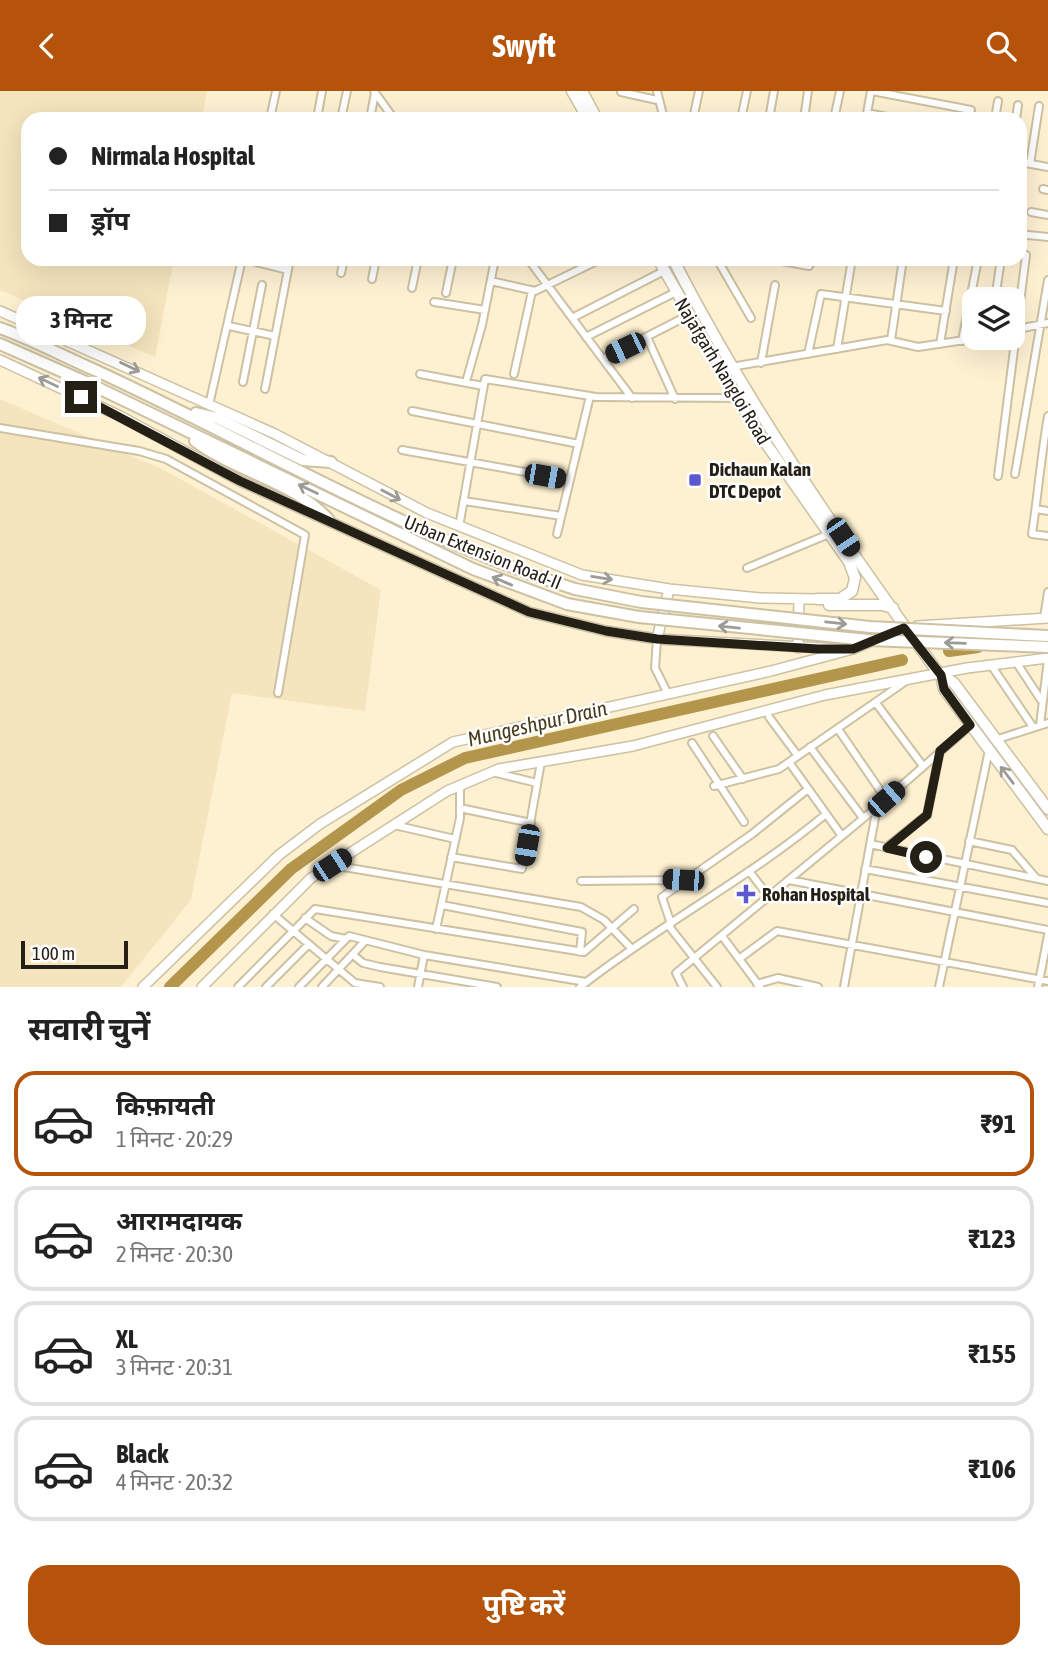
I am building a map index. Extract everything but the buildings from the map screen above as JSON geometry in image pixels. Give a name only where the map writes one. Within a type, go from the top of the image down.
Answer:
[{"type":"highway","name":"Urban Extension Road-II","points":[[0,328],[186,413],[467,549],[575,589],[641,602],[870,627],[1048,636]]},
{"type":"highway","name":"Urban Extension Road-II","points":[[0,344],[473,569],[567,604],[639,617],[868,640],[1048,646]]},
{"type":"highway","points":[[186,413],[217,418],[303,460],[331,462]]},
{"type":"highway","points":[[176,426],[217,457],[314,504],[329,520]]},
{"type":"main road","points":[[572,91],[584,112]]},
{"type":"main road","points":[[582,91],[593,112]]},
{"type":"main road","name":"Najafgarh Nangloi Road","points":[[662,266],[720,372],[743,399],[849,562],[855,584],[852,591],[840,599],[817,599]]},
{"type":"main road","points":[[677,266],[731,367],[743,399]]},
{"type":"main road","points":[[789,468],[941,675],[954,683],[989,750],[1048,829]]},
{"type":"main road","points":[[817,599],[829,605],[882,605],[894,608]]},
{"type":"main road","points":[[975,722],[995,740],[1048,809]]},
{"type":"street","points":[[272,112],[276,91]]},
{"type":"street","points":[[318,112],[322,91]]},
{"type":"street","points":[[342,112],[347,91]]},
{"type":"street","points":[[657,91],[661,112]]},
{"type":"street","points":[[693,112],[699,91]]},
{"type":"street","points":[[742,112],[747,91]]},
{"type":"street","points":[[770,112],[774,91]]},
{"type":"street","points":[[805,112],[808,91]]},
{"type":"street","points":[[836,112],[840,91]]},
{"type":"street","points":[[868,112],[871,91],[971,110]]},
{"type":"street","points":[[371,112],[374,92]]},
{"type":"street","points":[[374,92],[389,112]]},
{"type":"street","points":[[621,92],[657,100]]},
{"type":"street","points":[[996,112],[998,101]]},
{"type":"street","points":[[1017,112],[1018,105]]},
{"type":"street","points":[[1030,164],[1039,106]]},
{"type":"street","points":[[1027,163],[1048,167]]},
{"type":"street","points":[[1031,212],[1048,215]]},
{"type":"street","points":[[1028,235],[1048,237]]},
{"type":"street","points":[[209,405],[242,266]]},
{"type":"street","points":[[272,266],[288,270]]},
{"type":"street","points":[[265,389],[289,266]]},
{"type":"street","points":[[341,273],[342,266]]},
{"type":"street","points":[[372,279],[375,266]]},
{"type":"street","points":[[412,288],[417,266]]},
{"type":"street","points":[[446,293],[452,266]]},
{"type":"street","points":[[466,382],[494,266]]},
{"type":"street","points":[[536,266],[632,398]]},
{"type":"street","points":[[491,281],[532,291],[587,266]]},
{"type":"street","points":[[721,266],[751,318]]},
{"type":"street","points":[[837,349],[851,266]]},
{"type":"street","points":[[891,340],[902,266]]},
{"type":"street","points":[[940,344],[953,266]]},
{"type":"street","points":[[973,287],[977,266]]},
{"type":"street","points":[[997,287],[1000,266]]},
{"type":"street","points":[[1022,287],[1025,266]]},
{"type":"street","points":[[572,318],[664,271]]},
{"type":"street","points":[[1015,474],[1044,324],[1048,280]]},
{"type":"street","points":[[243,382],[262,285]]},
{"type":"street","points":[[761,363],[775,285]]},
{"type":"street","points":[[514,373],[532,291]]},
{"type":"street","points":[[586,337],[676,292]]},
{"type":"street","points":[[808,354],[821,294],[946,311]]},
{"type":"street","points":[[434,302],[485,310]]},
{"type":"street","points":[[0,311],[331,462],[415,508],[582,575],[669,589],[817,599]]},
{"type":"street","points":[[603,359],[689,315]]},
{"type":"street","points":[[1025,327],[1044,324]]},
{"type":"street","points":[[229,326],[275,336]]},
{"type":"street","points":[[648,337],[674,399]]},
{"type":"street","points":[[720,372],[731,367],[891,340],[914,347],[962,341]]},
{"type":"street","points":[[998,476],[1013,350]]},
{"type":"street","points":[[0,360],[120,416],[240,481],[329,520],[404,558],[529,612],[606,631],[657,639],[853,649]]},
{"type":"street","points":[[420,374],[483,386]]},
{"type":"street","points":[[459,527],[483,386],[487,379],[590,396],[743,399]]},
{"type":"street","points":[[557,534],[590,396]]},
{"type":"street","points":[[412,411],[579,444]]},
{"type":"street","points":[[1048,416],[1038,471],[1040,485],[1032,534],[1048,536]]},
{"type":"street","points":[[0,428],[139,451],[194,471],[305,535],[278,693]]},
{"type":"street","points":[[402,450],[570,480]]},
{"type":"street","points":[[194,471],[200,460]]},
{"type":"street","points":[[1040,485],[1048,487]]},
{"type":"street","points":[[464,501],[561,516]]},
{"type":"street","points":[[1036,509],[1048,511]]},
{"type":"street","points":[[747,568],[829,534]]},
{"type":"street","points":[[668,694],[655,668],[657,639],[669,589]]},
{"type":"street","points":[[143,987],[279,855],[320,824],[453,742],[853,649],[906,628],[1046,618],[1048,592]]},
{"type":"street","points":[[798,648],[799,599]]},
{"type":"street","points":[[202,987],[311,878],[460,785],[491,772],[633,745],[825,695],[991,665],[1048,659],[1036,726]]},
{"type":"street","points":[[1016,662],[1041,700]]},
{"type":"street","points":[[991,665],[1036,726]]},
{"type":"street","points":[[718,785],[772,772],[908,680]]},
{"type":"street","points":[[876,703],[923,766]]},
{"type":"street","points":[[769,717],[798,756]]},
{"type":"street","points":[[683,987],[675,974],[975,722]]},
{"type":"street","points":[[995,740],[1048,723]]},
{"type":"street","points":[[838,729],[886,799]]},
{"type":"street","points":[[713,736],[743,779]]},
{"type":"street","points":[[692,743],[744,822]]},
{"type":"street","points":[[810,747],[863,818]]},
{"type":"street","points":[[939,987],[989,750]]},
{"type":"street","points":[[887,848],[927,815],[940,751]]},
{"type":"street","points":[[451,857],[520,870],[541,761]]},
{"type":"street","points":[[789,762],[842,836]]},
{"type":"street","points":[[491,772],[537,783]]},
{"type":"street","points":[[436,929],[460,809],[460,785]]},
{"type":"street","points":[[717,987],[670,924],[662,897],[752,834],[808,789]]},
{"type":"street","points":[[844,987],[877,807]]},
{"type":"street","points":[[460,809],[531,823]]},
{"type":"street","points":[[580,987],[630,947],[670,924],[791,843],[826,814]]},
{"type":"street","points":[[394,825],[455,839]]},
{"type":"street","points":[[969,841],[1012,850],[1036,878]]},
{"type":"street","points":[[870,844],[1048,881]]},
{"type":"street","points":[[332,865],[447,882],[581,907],[596,913],[630,947]]},
{"type":"street","points":[[865,869],[1048,903]]},
{"type":"street","points":[[749,871],[769,897]]},
{"type":"street","points":[[581,881],[683,880]]},
{"type":"street","points":[[789,880],[1048,933],[1038,983]]},
{"type":"street","points":[[442,905],[582,932],[580,951]]},
{"type":"street","points":[[238,987],[305,918],[318,909],[585,951],[634,909]]},
{"type":"street","points":[[273,914],[357,984],[380,987]]},
{"type":"street","points":[[305,918],[331,936],[346,939]]},
{"type":"street","points":[[739,959],[775,932],[944,960],[1038,983],[1048,981]]},
{"type":"street","points":[[299,987],[329,960],[349,936],[364,942],[424,955],[586,982]]},
{"type":"street","points":[[722,936],[759,985],[778,978],[818,987]]},
{"type":"street","points":[[323,987],[364,942]]},
{"type":"street","points":[[266,987],[309,944]]},
{"type":"street","points":[[353,955],[363,963],[497,987]]},
{"type":"street","points":[[418,987],[424,955]]},
{"type":"shaded area","points":[[0,91],[207,91],[203,112],[21,112],[21,266],[173,266],[155,357],[0,290]]},
{"type":"shaded area","points":[[0,399],[162,469],[381,590],[365,711],[232,693],[191,900],[121,987],[0,987]]},
{"type":"waterway","name":"Mungeshpur Drain","points":[[949,651],[978,647]]},
{"type":"waterway","name":"Mungeshpur Drain","points":[[170,987],[291,869],[401,790],[465,758],[902,660]]},
{"type":"place","name":"Dichaun Kalan DTC Depot","points":[[695,480]]},
{"type":"place","name":"Rohan Hospital","points":[[746,894]]},
{"type":"route","points":[[81,397],[240,481],[342,526],[404,558],[529,612],[606,631],[657,639],[818,649],[853,649],[904,628],[941,675],[944,689],[970,725],[940,751],[927,815],[887,848],[926,857]]}]
